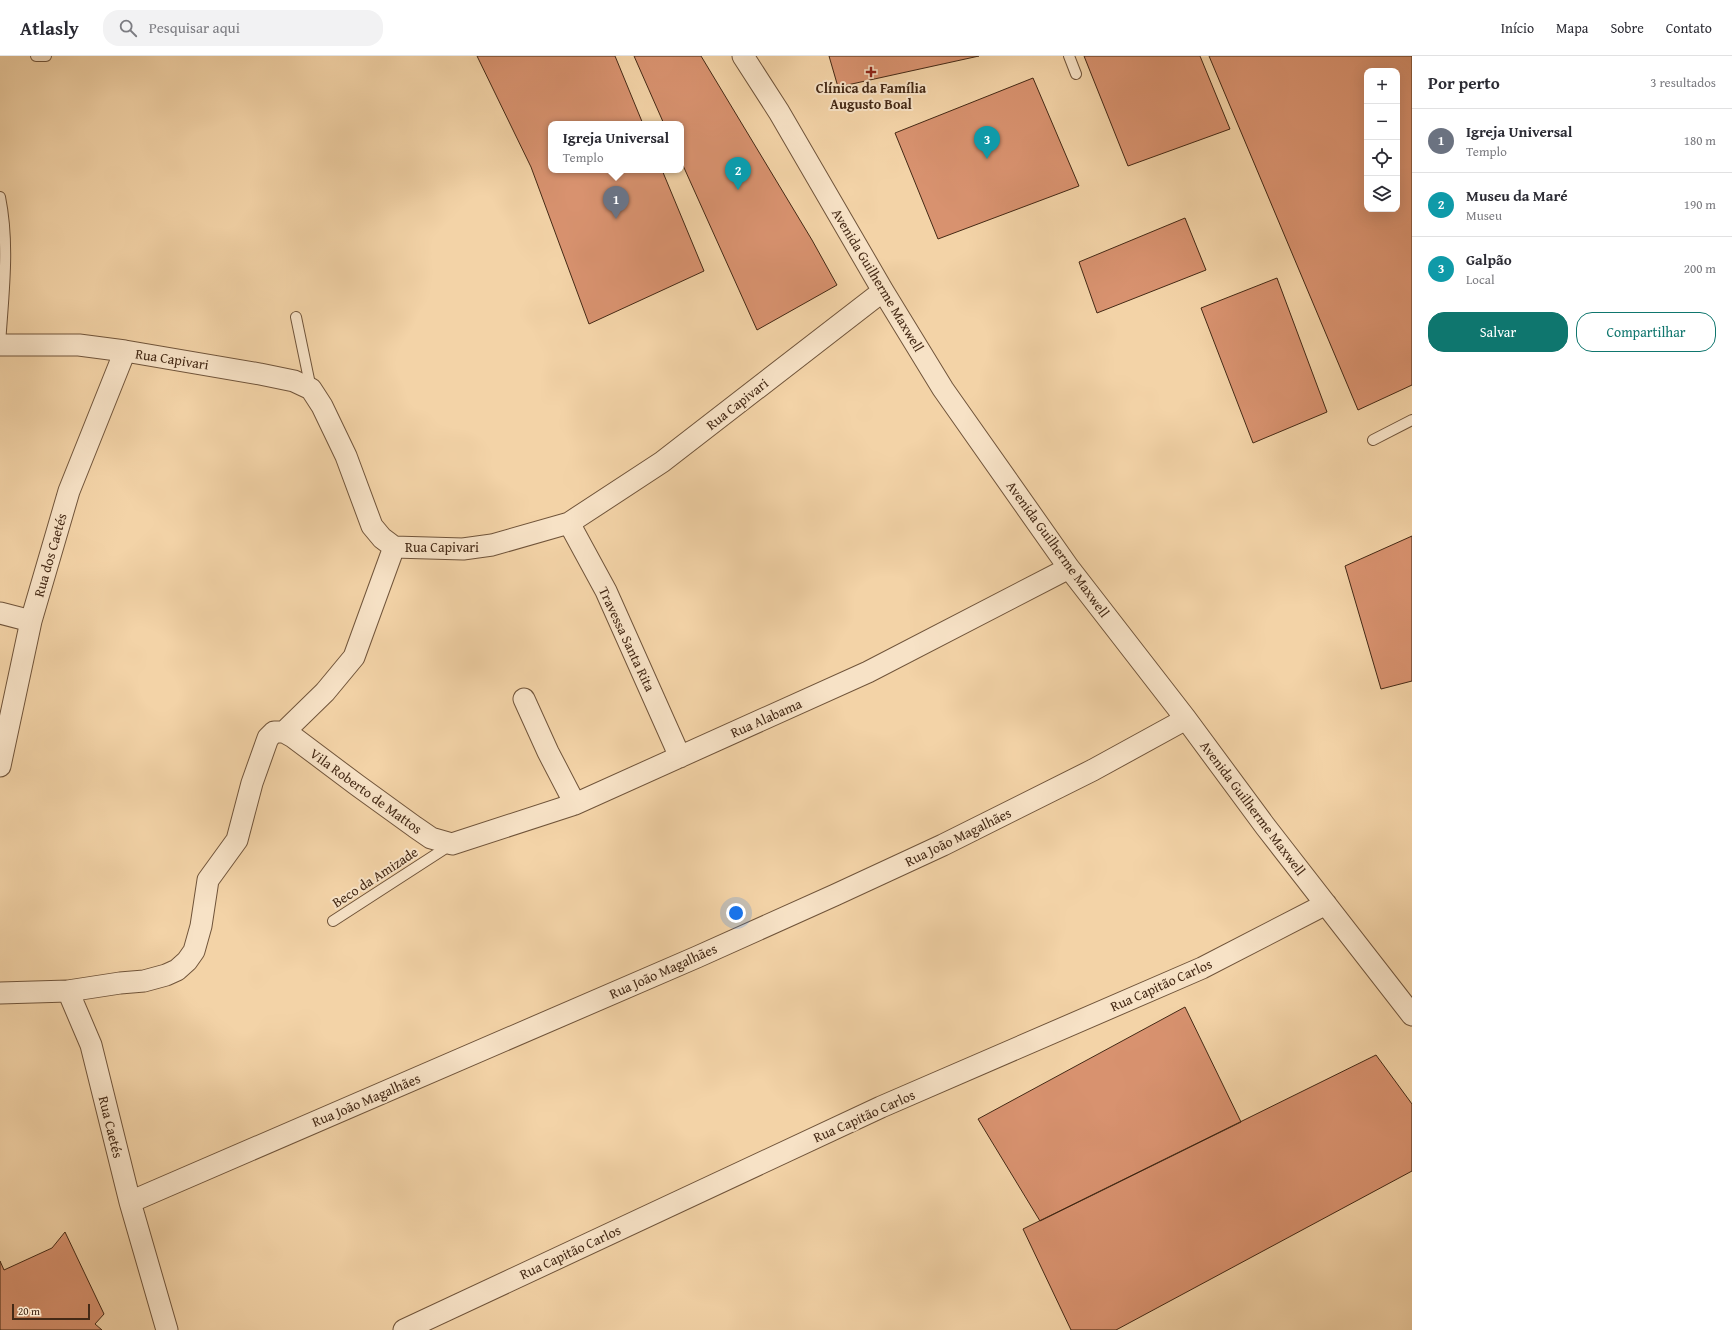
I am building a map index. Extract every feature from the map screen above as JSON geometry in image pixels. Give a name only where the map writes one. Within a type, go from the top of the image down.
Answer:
[{"type":"street","name":"Avenida Guilherme Maxwell","points":[[743,56],[779,112],[883,291],[943,389],[1069,568],[1186,719],[1265,826],[1412,1015]]},
{"type":"street","name":"Rua Capivari","points":[[0,345],[79,345],[126,351],[294,381],[311,389],[322,406],[346,456],[372,526],[382,538],[394,547],[463,549],[492,545],[569,523],[662,462],[883,291]]},
{"type":"street","name":"Rua dos Caetés","points":[[0,766],[31,621],[69,491],[126,351]]},
{"type":"street","name":"Travessa Santa Rita","points":[[569,523],[606,591],[680,757]]},
{"type":"street","points":[[0,993],[68,991],[144,981],[166,975],[177,970],[187,961],[194,951],[201,926],[208,880],[237,840],[252,783],[268,738],[274,732],[284,732],[325,692],[354,657],[394,547]]},
{"type":"street","name":"Rua Alabama","points":[[452,844],[575,804],[868,672],[1069,568]]},
{"type":"street","points":[[0,613],[31,621]]},
{"type":"street","points":[[524,699],[548,752],[575,804]]},
{"type":"street","name":"Rua João Magalhães","points":[[130,1202],[690,960],[835,895],[942,845],[1093,770],[1186,719]]},
{"type":"street","name":"Vila Roberto de Mattos","points":[[284,732],[293,737],[431,838],[452,844]]},
{"type":"street","name":"Rua Capitão Carlos","points":[[404,1330],[881,1107],[1202,968],[1326,904]]},
{"type":"street","name":"Rua Caetés","points":[[68,991],[91,1045],[130,1202],[167,1330]]},
{"type":"lane","points":[[27,56],[46,56]]},
{"type":"lane","points":[[1069,56],[1076,74]]},
{"type":"lane","points":[[0,198],[4,217],[6,254],[0,345]]},
{"type":"lane","points":[[296,318],[311,389]]},
{"type":"lane","points":[[1373,440],[1412,420]]},
{"type":"lane","name":"Beco da Amizade","points":[[333,921],[452,844]]},
{"type":"building","points":[[477,56],[615,56],[642,121],[548,121],[548,173],[663,173],[704,271],[589,324],[531,167]]},
{"type":"building","points":[[634,56],[701,56],[812,240],[837,285],[757,330],[684,168],[684,121],[663,121]]},
{"type":"building","name":"Clínica da Família Augusto Boal","points":[[829,56],[979,56],[838,87]]},
{"type":"building","points":[[1084,56],[1200,56],[1230,129],[1128,166]]},
{"type":"building","points":[[1209,56],[1412,56],[1412,385],[1358,410]]},
{"type":"building","points":[[1033,78],[1079,186],[938,239],[895,133]]},
{"type":"building","points":[[1185,218],[1206,270],[1097,313],[1079,262]]},
{"type":"building","points":[[1277,278],[1327,412],[1253,443],[1201,308]]},
{"type":"building","points":[[1412,536],[1412,681],[1381,689],[1345,566]]},
{"type":"building","points":[[1185,1007],[1241,1122],[1040,1221],[978,1119]]},
{"type":"building","points":[[1376,1055],[1412,1104],[1412,1171],[1116,1330],[1071,1330],[1023,1229]]},
{"type":"building","points":[[65,1232],[104,1314],[95,1324],[102,1330],[0,1330],[0,1261],[4,1270],[52,1248]]},
{"type":"place","name":"Clínica da Família Augusto Boal","points":[[871,72]]},
{"type":"place","name":"Galpão","points":[[987,159]]},
{"type":"place","name":"Museu da Maré","points":[[738,190]]},
{"type":"place","name":"Igreja Universal","points":[[616,219]]}]
